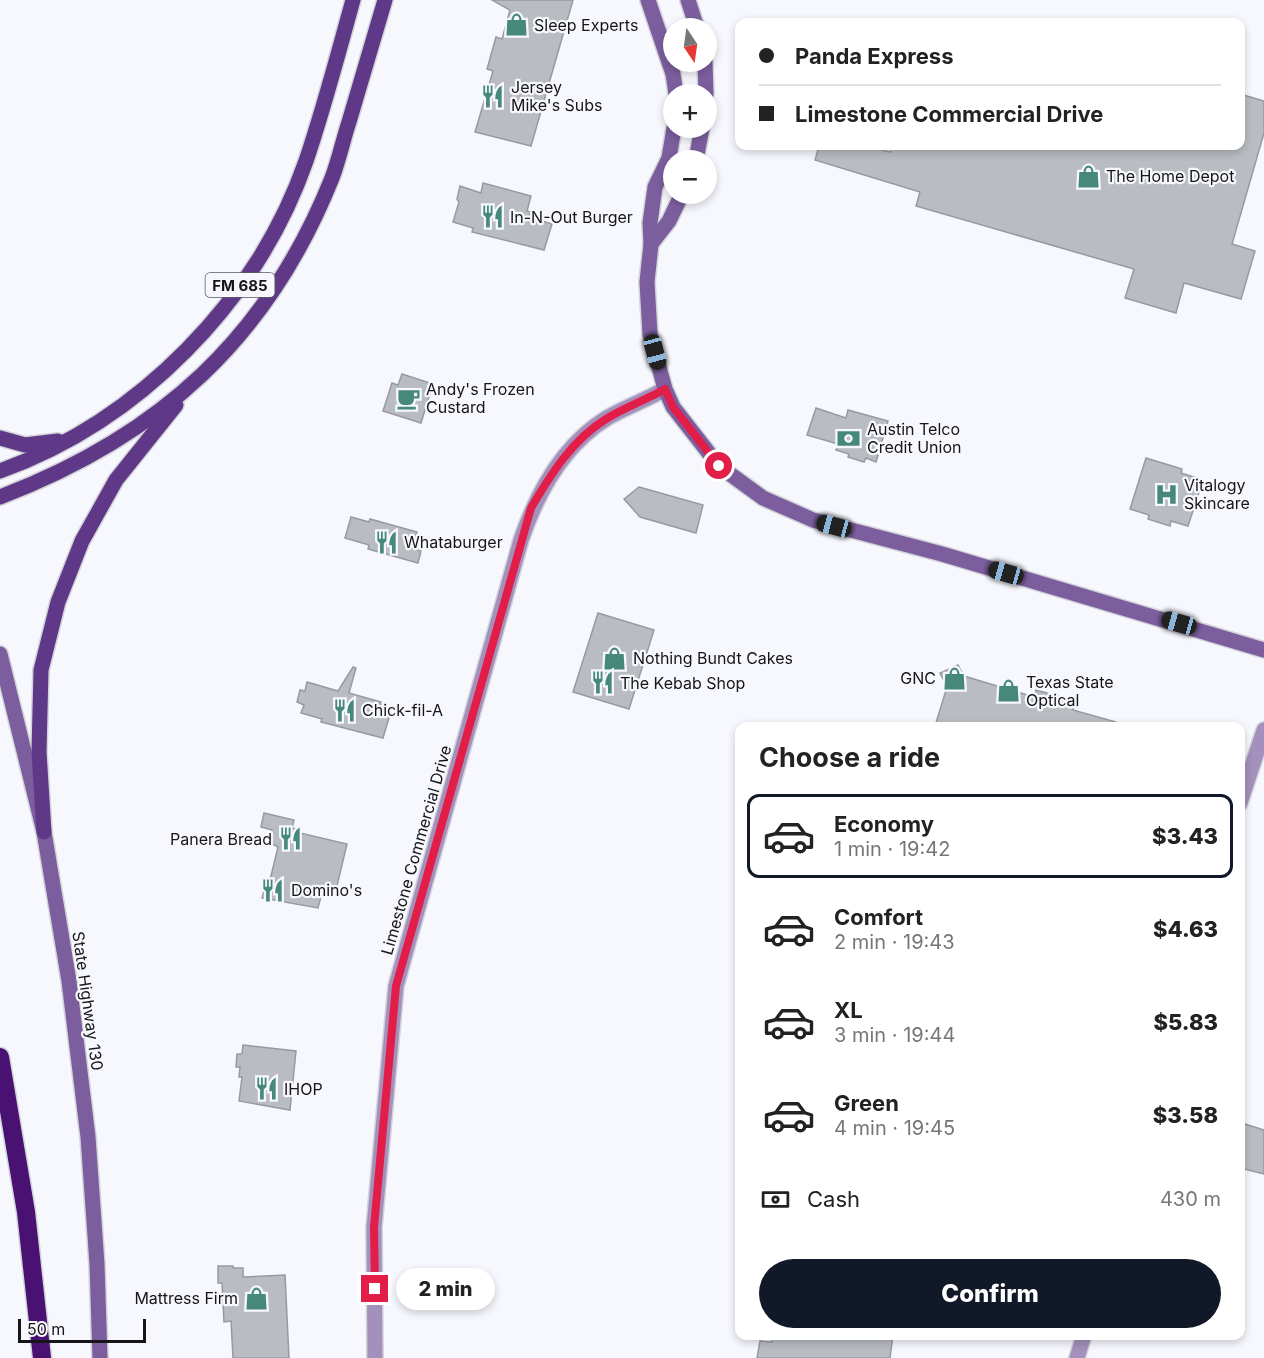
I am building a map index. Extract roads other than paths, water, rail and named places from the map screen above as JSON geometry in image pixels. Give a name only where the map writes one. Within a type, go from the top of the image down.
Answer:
[{"type":"highway","points":[[0,1057],[26,1212],[42,1358]]},
{"type":"main road","name":"FM 685","points":[[0,471],[70,440],[110,414],[173,363],[224,308],[255,263],[281,217],[305,162],[353,0]]},
{"type":"main road","name":"FM 685","points":[[0,497],[82,462],[124,436],[191,386],[226,353],[249,324],[281,280],[310,227],[333,176],[385,0]]},
{"type":"main road","name":"FM 685","points":[[44,832],[39,752],[41,670],[58,602],[82,541],[116,480],[191,386]]},
{"type":"main road","points":[[0,438],[25,445],[70,440]]},
{"type":"street","points":[[648,0],[674,84]]},
{"type":"street","points":[[688,0],[694,18]]},
{"type":"street","points":[[663,174],[655,187],[650,223],[651,244],[647,282],[650,334],[665,389],[673,407],[719,466],[763,498],[813,520],[942,554],[1264,650]]},
{"type":"street","points":[[651,244],[669,221],[677,204]]},
{"type":"street","name":"Limestone Commercial Drive","points":[[375,1358],[374,1227],[396,986],[521,540],[531,508],[550,476],[578,441],[606,419],[665,389]]},
{"type":"street","name":"State Highway 130","points":[[0,654],[44,832],[69,981],[88,1137],[97,1264],[100,1358]]},
{"type":"street","points":[[1245,789],[1264,730]]},
{"type":"street","points":[[1077,1358],[1082,1340]]},
{"type":"place","name":"Sleep Experts","points":[[516,25]]},
{"type":"place","name":"Jersey Mike's Subs","points":[[493,96]]},
{"type":"place","name":"The Home Depot","points":[[1088,176]]},
{"type":"place","name":"In-N-Out Burger","points":[[492,217]]},
{"type":"place","name":"Andy's Frozen Custard","points":[[408,398]]},
{"type":"place","name":"Austin Telco Credit Union","points":[[849,438]]},
{"type":"place","name":"Vitalogy Skincare","points":[[1166,494]]},
{"type":"place","name":"Whataburger","points":[[386,542]]},
{"type":"place","name":"Nothing Bundt Cakes","points":[[615,658]]},
{"type":"place","name":"GNC","points":[[954,678]]},
{"type":"place","name":"The Kebab Shop","points":[[602,683]]},
{"type":"place","name":"Texas State Optical","points":[[1008,691]]},
{"type":"place","name":"Chick-fil-A","points":[[344,710]]},
{"type":"place","name":"Panera Bread","points":[[290,839]]},
{"type":"place","name":"Domino's","points":[[273,890]]},
{"type":"place","name":"IHOP","points":[[266,1089]]},
{"type":"place","name":"Mattress Firm","points":[[256,1298]]}]
